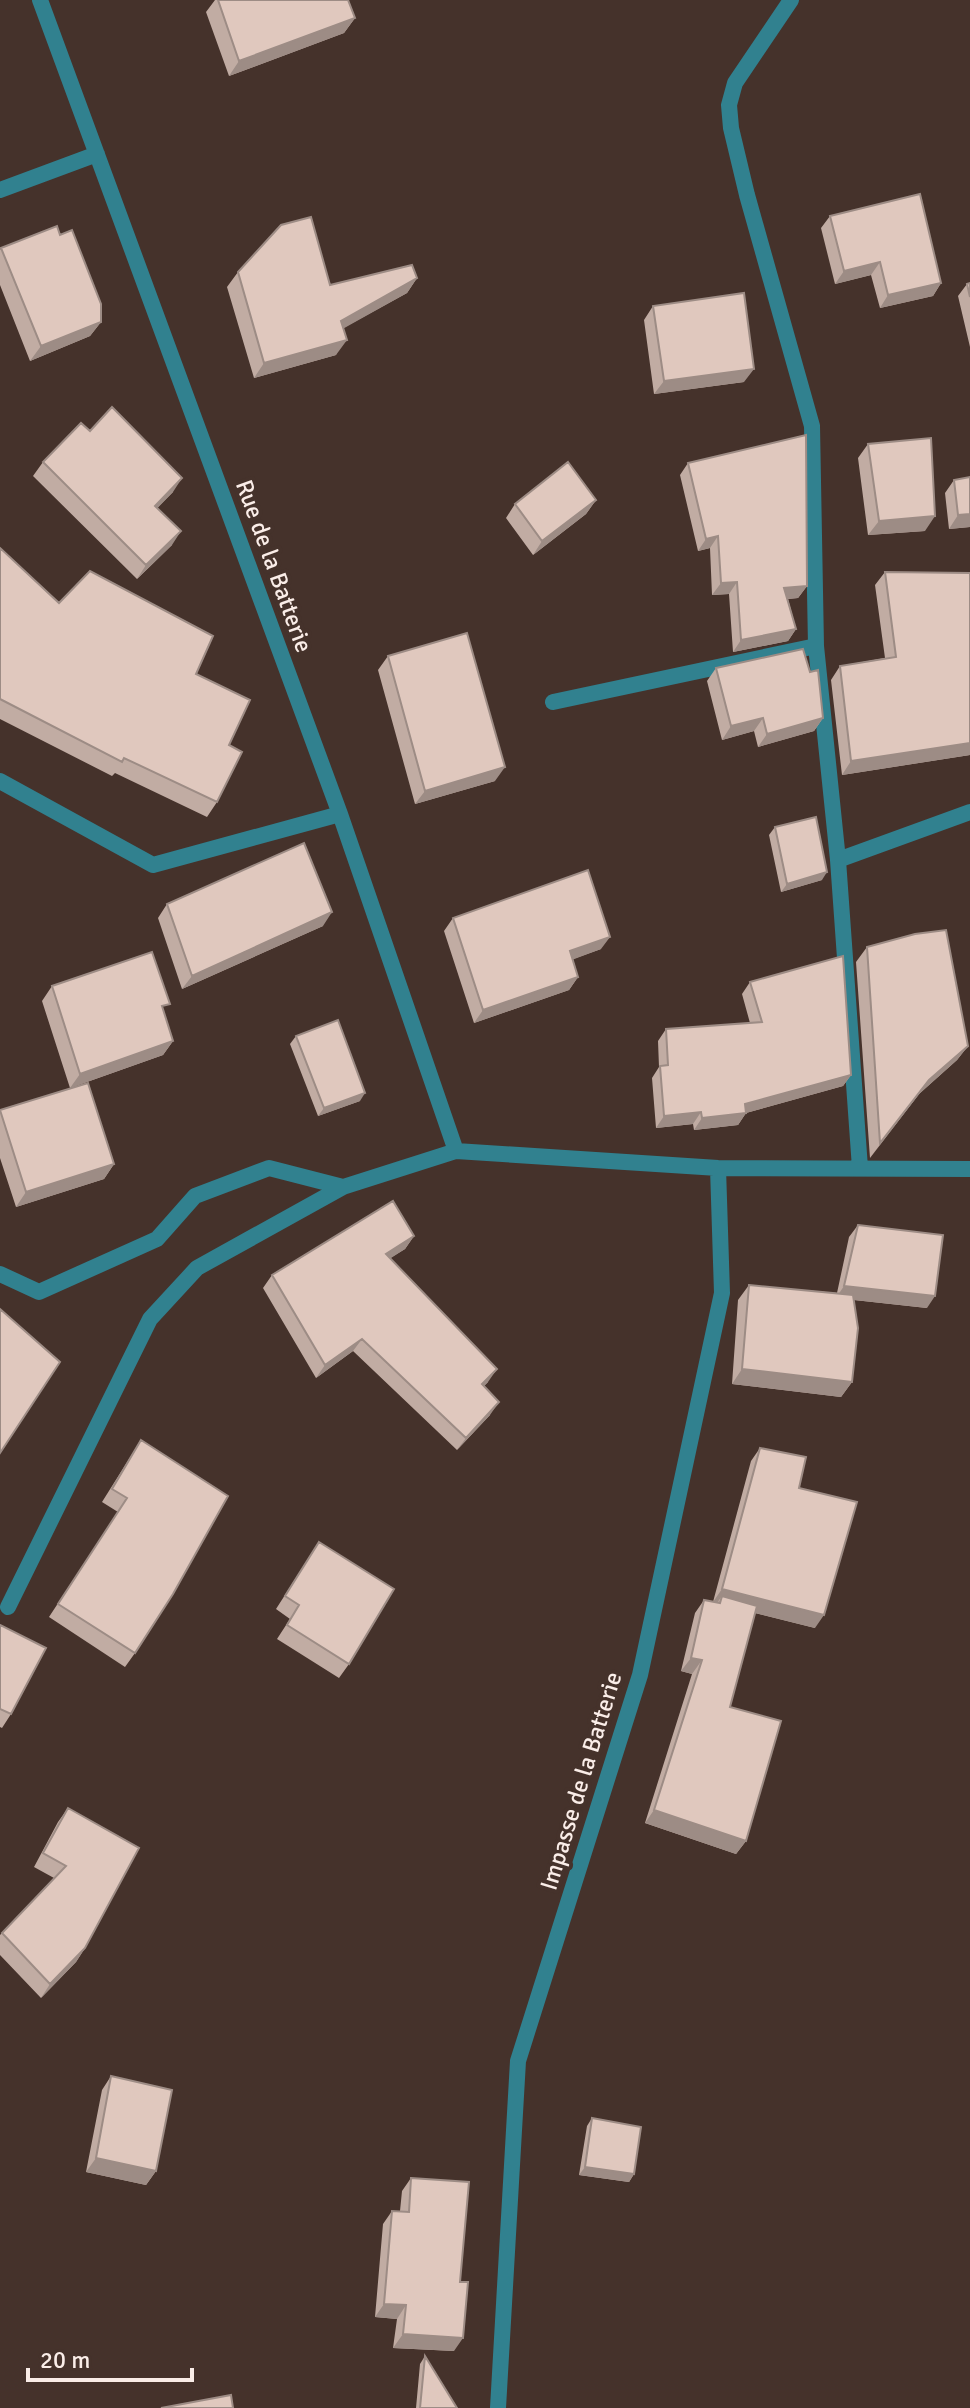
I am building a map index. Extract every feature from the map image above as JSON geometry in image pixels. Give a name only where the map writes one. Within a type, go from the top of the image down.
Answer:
[{"type":"street","name":"Rue de la Batterie","points":[[40,0],[340,814],[456,1151]]},
{"type":"street","points":[[791,0],[735,83],[729,105],[731,128],[747,195],[812,426],[816,646],[838,860],[860,1168]]},
{"type":"street","points":[[0,190],[97,154]]},
{"type":"street","points":[[553,702],[816,646]]},
{"type":"street","points":[[0,781],[153,865],[340,814]]},
{"type":"street","points":[[838,860],[970,812]]},
{"type":"street","points":[[8,1607],[150,1319],[197,1268],[343,1187],[456,1151],[718,1168],[970,1169]]},
{"type":"street","points":[[0,1274],[39,1292],[157,1239],[195,1196],[269,1168],[343,1187]]},
{"type":"street","name":"Impasse de la Batterie","points":[[498,2408],[518,2061],[640,1675],[722,1293],[718,1168]]},
{"type":"building","points":[[218,0],[348,0],[355,18],[239,61]]},
{"type":"building","points":[[920,194],[941,283],[888,295],[880,262],[844,271],[830,216]]},
{"type":"building","points":[[311,217],[330,285],[412,265],[417,278],[341,321],[347,340],[264,363],[238,272],[281,225]]},
{"type":"building","points":[[57,226],[60,235],[72,230],[101,304],[101,322],[41,346],[1,248]]},
{"type":"building","points":[[744,293],[754,369],[664,381],[653,306]]},
{"type":"building","points":[[112,407],[182,478],[155,506],[181,531],[146,565],[43,462],[81,423],[90,431]]},
{"type":"building","points":[[806,435],[807,586],[784,588],[796,629],[741,640],[737,582],[721,583],[718,536],[706,539],[688,463]]},
{"type":"building","points":[[931,438],[935,516],[879,521],[868,444]]},
{"type":"building","points":[[568,462],[596,500],[542,541],[515,504]]},
{"type":"building","points":[[970,477],[970,514],[958,515],[954,480]]},
{"type":"building","points":[[0,548],[59,603],[90,571],[213,636],[196,674],[250,700],[229,745],[242,752],[217,802],[124,758],[122,762],[0,699]]},
{"type":"building","points":[[885,572],[970,573],[970,743],[851,761],[840,666],[896,657]]},
{"type":"building","points":[[467,633],[505,767],[425,791],[388,656]]},
{"type":"building","points":[[803,649],[810,672],[818,670],[823,718],[767,734],[763,718],[731,726],[716,668]]},
{"type":"building","points":[[816,817],[827,872],[787,884],[775,827]]},
{"type":"building","points":[[304,843],[332,912],[192,976],[167,904]]},
{"type":"building","points":[[588,870],[610,937],[570,951],[578,977],[483,1010],[453,918]]},
{"type":"building","points":[[946,930],[968,1046],[929,1080],[880,1143],[867,947],[915,934]]},
{"type":"building","points":[[152,952],[170,1004],[162,1006],[173,1041],[80,1074],[52,986]]},
{"type":"building","points":[[843,956],[851,1075],[745,1104],[746,1113],[702,1118],[701,1112],[664,1116],[660,1066],[668,1065],[666,1029],[762,1022],[750,982]]},
{"type":"building","points":[[338,1020],[365,1093],[324,1108],[296,1036]]},
{"type":"building","points":[[88,1083],[114,1164],[26,1192],[0,1110]]},
{"type":"building","points":[[393,1201],[414,1236],[386,1254],[497,1369],[482,1384],[499,1402],[466,1438],[362,1339],[325,1365],[272,1275]]},
{"type":"building","points":[[858,1225],[943,1235],[935,1296],[844,1286]]},
{"type":"building","points":[[749,1285],[853,1295],[858,1328],[852,1382],[742,1369]]},
{"type":"building","points":[[0,1309],[60,1362],[0,1453]]},
{"type":"building","points":[[141,1440],[228,1496],[173,1594],[135,1653],[58,1604],[127,1498],[112,1489]]},
{"type":"building","points":[[760,1448],[806,1457],[799,1488],[857,1502],[824,1615],[722,1589]]},
{"type":"building","points":[[319,1542],[394,1589],[349,1664],[287,1625],[299,1605],[285,1596]]},
{"type":"building","points":[[722,1596],[757,1606],[730,1707],[781,1721],[746,1841],[654,1810],[702,1660],[691,1658],[704,1600],[720,1603]]},
{"type":"building","points":[[0,1625],[46,1648],[11,1714],[0,1709]]},
{"type":"building","points":[[68,1808],[139,1848],[85,1948],[50,1984],[2,1933],[66,1866],[43,1853]]},
{"type":"building","points":[[111,2076],[172,2090],[156,2171],[96,2158]]},
{"type":"building","points":[[592,2118],[641,2127],[634,2174],[585,2167]]},
{"type":"building","points":[[411,2178],[469,2182],[460,2282],[468,2282],[463,2338],[403,2334],[406,2305],[384,2304],[392,2211],[409,2212]]},
{"type":"building","points":[[425,2356],[457,2408],[420,2408]]},
{"type":"building","points":[[231,2395],[233,2408],[161,2408]]}]
